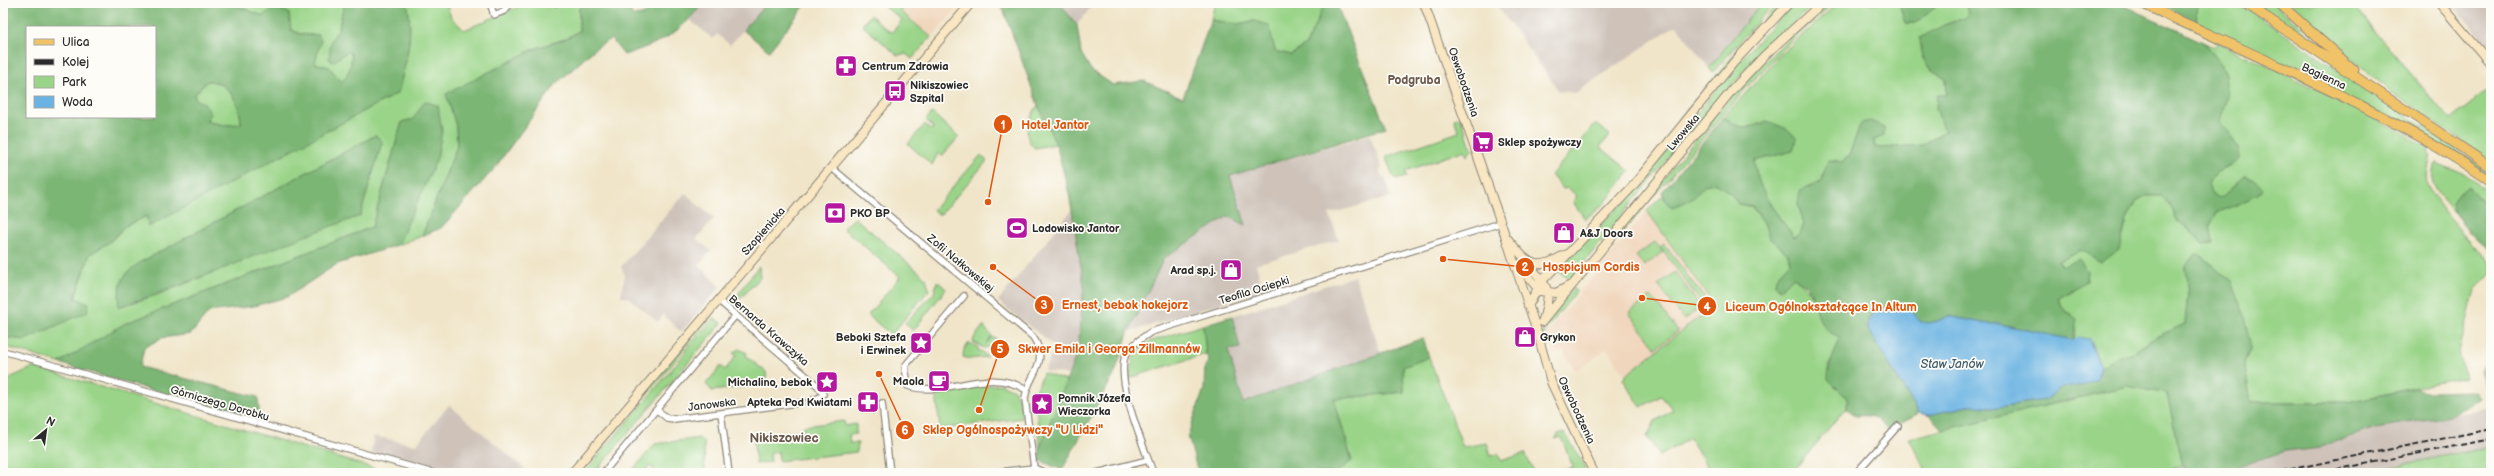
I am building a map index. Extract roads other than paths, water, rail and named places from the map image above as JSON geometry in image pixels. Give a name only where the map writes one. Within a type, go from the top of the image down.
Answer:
[{"type":"main road","name":"Bagienna","points":[[2141,3],[2398,125],[2491,181]]},
{"type":"main road","name":"Bagienna","points":[[2245,3],[2491,167]]},
{"type":"main road","points":[[2279,3],[2334,51],[2369,86]]},
{"type":"street","points":[[490,3],[494,15],[504,10],[511,3]]},
{"type":"street","name":"Szopienicka","points":[[572,473],[971,3]]},
{"type":"street","name":"Oswobodzenia","points":[[1424,3],[1501,223],[1557,396],[1594,473]]},
{"type":"street","name":"Lwowska","points":[[1528,306],[1536,289],[1542,281],[1632,187],[1745,50],[1789,3]]},
{"type":"street","name":"Lwowska","points":[[1542,322],[1733,89],[1764,56],[1822,3]]},
{"type":"street","points":[[2439,3],[2491,64]]},
{"type":"street","name":"Zofii Nałkowskiej","points":[[832,168],[1033,337],[1040,352],[1039,367],[1026,390]]},
{"type":"street","name":"Teofila Ociepki","points":[[1152,473],[1122,376],[1126,354],[1140,339],[1151,332],[1501,223]]},
{"type":"street","points":[[1504,235],[1526,260],[1542,281],[1549,294],[1542,322],[1537,331]]},
{"type":"street","name":"Lwowska","points":[[1526,260],[1533,265],[1549,263],[1575,246]]},
{"type":"street","name":"Oswobodzenia","points":[[1513,259],[1536,289]]},
{"type":"street","name":"Lwowska","points":[[1549,294],[1562,291],[1571,285]]},
{"type":"street","points":[[973,286],[905,366],[908,386],[929,389],[999,380],[1018,384],[1026,390],[1034,468]]},
{"type":"street","points":[[1536,289],[1549,294]]},
{"type":"street","name":"Bernarda Krawczyka","points":[[718,300],[815,383],[823,394],[818,399],[808,402]]},
{"type":"street","points":[[603,473],[736,315]]},
{"type":"street","name":"Górniczego Dorobku","points":[[3,351],[433,473]]},
{"type":"street","points":[[880,473],[890,473],[882,403]]},
{"type":"street","name":"Janowska","points":[[657,410],[670,419],[798,404]]},
{"type":"street","points":[[721,413],[729,473]]},
{"type":"street","points":[[1856,473],[1898,426]]},
{"type":"street","points":[[1097,473],[1148,460]]},
{"type":"street","points":[[988,473],[1034,468],[1045,473]]},
{"type":"water","name":"Staw Janów","points":[[1886,307],[1911,308],[1918,319],[1926,322],[1936,321],[1948,316],[1988,324],[2000,324],[2073,340],[2079,337],[2089,340],[2101,367],[2096,380],[2084,385],[2062,388],[2044,400],[1991,408],[1972,405],[1929,415],[1919,413],[1868,330],[1870,318],[1874,312]]},
{"type":"railway","points":[[2272,473],[2491,429]]},
{"type":"railway","points":[[2319,473],[2491,439]]},
{"type":"place","name":"Centrum Zdrowia","points":[[846,66]]},
{"type":"place","name":"Nikiszowiec Szpital","points":[[895,91]]},
{"type":"place","name":"Sklep spożywczy","points":[[1483,142]]},
{"type":"place","name":"Hotel Jantor","points":[[988,202]]},
{"type":"place","name":"PKO BP","points":[[835,213]]},
{"type":"place","name":"Lodowisko Jantor","points":[[1017,228]]},
{"type":"place","name":"A&J Doors","points":[[1564,233]]},
{"type":"place","name":"Hospicjum Cordis","points":[[1443,259]]},
{"type":"place","name":"Ernest, bebok hokejorz","points":[[993,267]]},
{"type":"place","name":"Arad sp.j.","points":[[1231,270]]},
{"type":"place","name":"Liceum Ogólnokształcące In Altum","points":[[1642,298]]},
{"type":"place","name":"Grykon","points":[[1525,337]]},
{"type":"place","name":"Beboki Sztefa i Erwinek","points":[[921,343]]},
{"type":"place","name":"Sklep Ogólnospożywczy \"U Lidzi\"","points":[[879,374]]},
{"type":"place","name":"Maola","points":[[939,381]]},
{"type":"place","name":"Michalino, bebok","points":[[827,382]]},
{"type":"place","name":"Apteka Pod Kwiatami","points":[[868,402]]},
{"type":"place","name":"Pomnik Józefa Wieczorka","points":[[1042,404]]},
{"type":"place","name":"Skwer Emila i Georga Zillmannów","points":[[979,410]]},
{"type":"district","name":"Podgruba","points":[[1414,80]]},
{"type":"district","name":"Nikiszowiec","points":[[784,437]]}]
